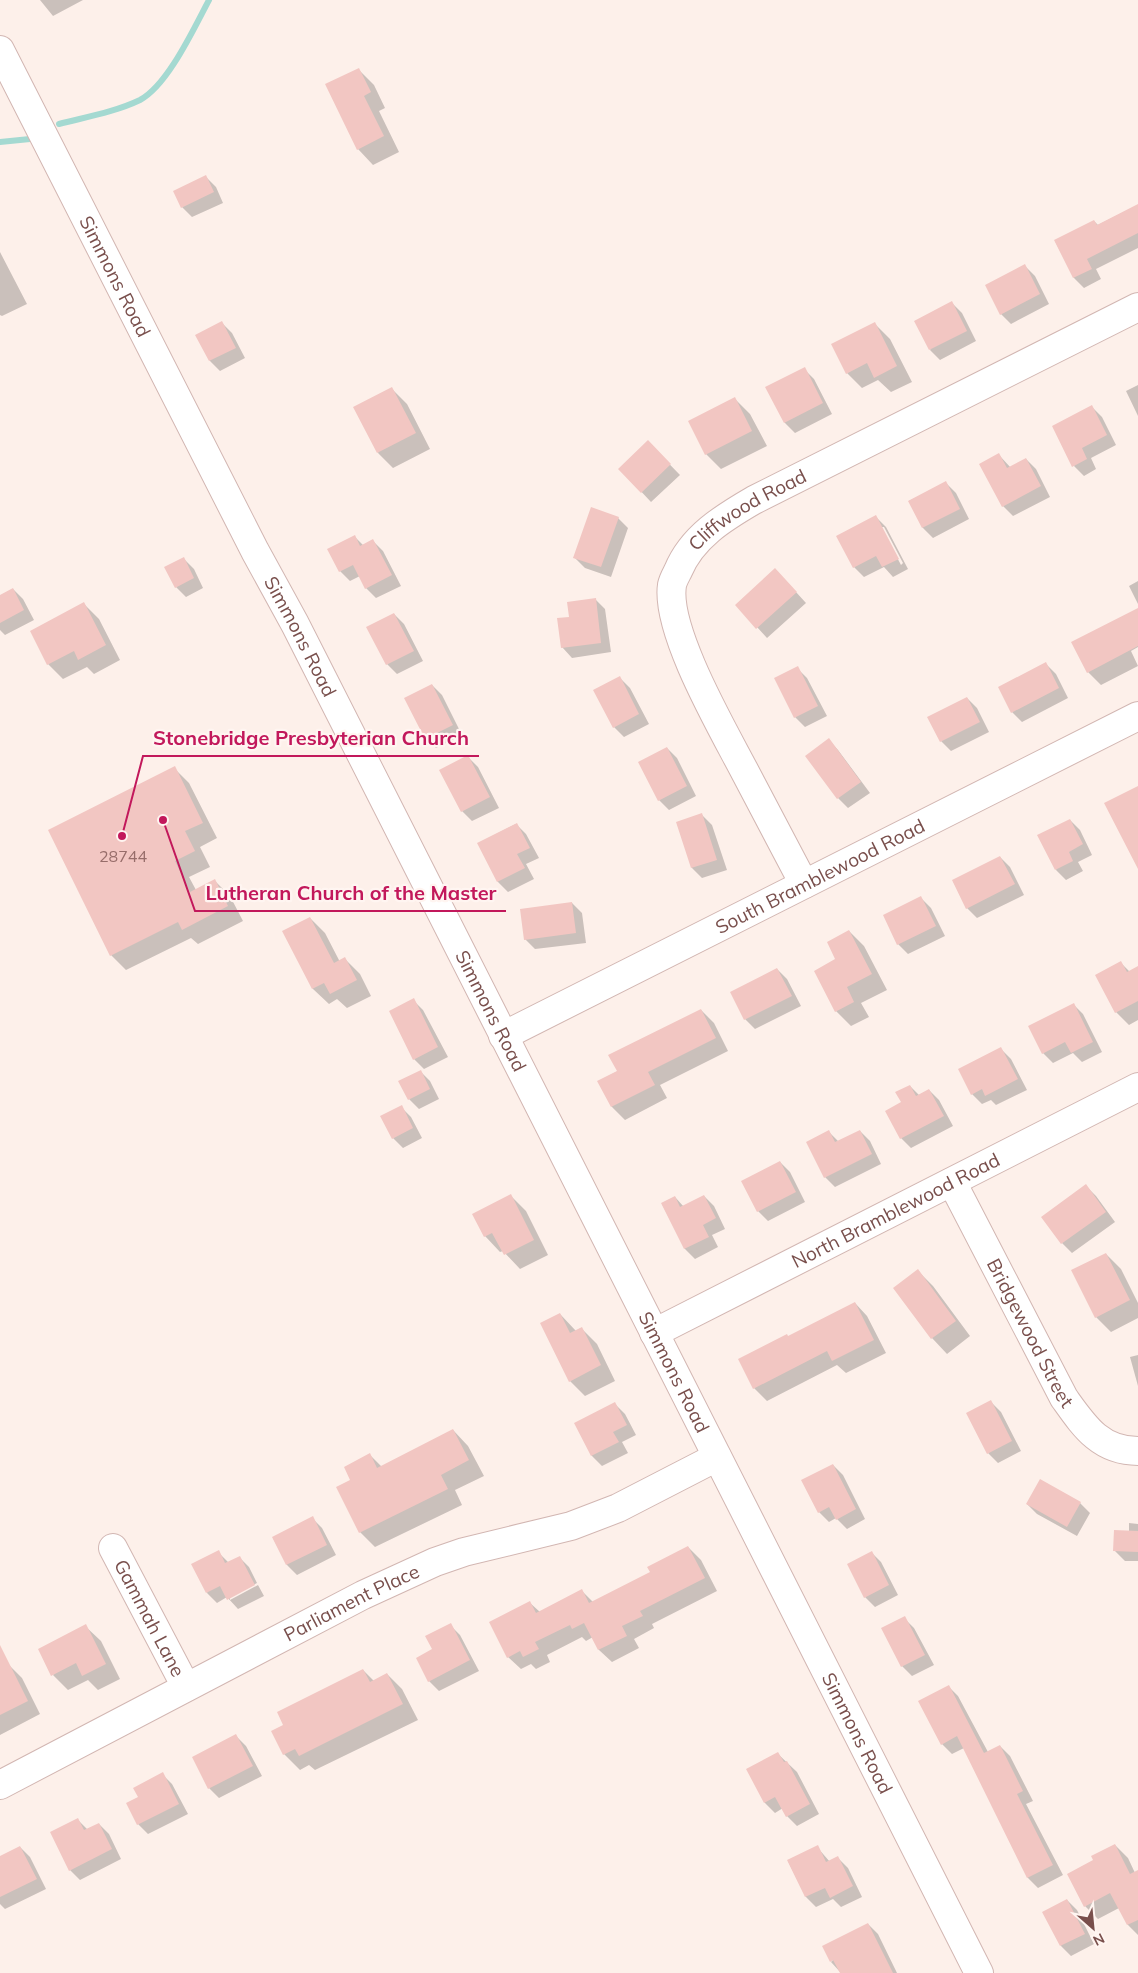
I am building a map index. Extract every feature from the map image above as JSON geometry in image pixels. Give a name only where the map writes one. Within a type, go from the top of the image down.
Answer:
[{"type":"street","name":"Simmons Road","points":[[0,50],[246,533],[295,624],[979,1973]]},
{"type":"street","name":"Cliffwood Road","points":[[804,884],[718,721],[684,648],[674,617],[672,601],[672,584],[682,561],[702,536],[727,516],[754,500],[1138,307]]},
{"type":"street","name":"South Bramblewood Road","points":[[503,1036],[1138,716]]},
{"type":"street","name":"North Bramblewood Road","points":[[654,1333],[1138,1087]]},
{"type":"street","name":"Bridgewood Street","points":[[952,1182],[1064,1398],[1082,1425],[1108,1445],[1124,1451],[1138,1451]]},
{"type":"street","name":"Parliament Place","points":[[0,1785],[363,1595],[434,1562],[464,1552],[571,1526],[618,1508],[717,1457]]},
{"type":"street","name":"Gammah Lane","points":[[113,1548],[186,1687]]},
{"type":"building","points":[[359,68],[371,92],[364,96],[384,136],[357,150],[325,84]]},
{"type":"building","points":[[206,175],[214,192],[181,208],[173,191]]},
{"type":"building","points":[[1138,204],[1138,233],[1087,259],[1092,269],[1073,278],[1054,240],[1094,220],[1097,225]]},
{"type":"building","points":[[1025,264],[1040,294],[1000,315],[985,285]]},
{"type":"building","points":[[952,301],[967,331],[929,350],[914,321]]},
{"type":"building","points":[[222,321],[236,348],[209,361],[195,335]]},
{"type":"building","points":[[875,322],[897,366],[874,378],[867,363],[846,374],[831,344]]},
{"type":"building","points":[[805,367],[823,403],[784,423],[765,387]]},
{"type":"building","points":[[392,387],[416,433],[377,453],[353,407]]},
{"type":"building","points":[[735,397],[752,431],[705,455],[688,421]]},
{"type":"building","points":[[1092,405],[1107,435],[1082,448],[1087,459],[1072,467],[1052,426]]},
{"type":"building","points":[[648,440],[671,464],[641,493],[618,469]]},
{"type":"building","points":[[999,453],[1007,468],[1026,458],[1041,486],[1002,507],[979,464]]},
{"type":"building","points":[[946,481],[960,509],[922,528],[908,501]]},
{"type":"building","points":[[591,507],[619,517],[601,567],[573,558]]},
{"type":"building","points":[[876,515],[899,559],[882,567],[876,556],[853,568],[836,536]]},
{"type":"building","points":[[355,535],[360,546],[373,539],[392,575],[365,589],[353,565],[339,572],[327,549]]},
{"type":"building","points":[[184,557],[194,578],[175,588],[164,567]]},
{"type":"building","points":[[775,568],[797,592],[756,629],[735,605]]},
{"type":"building","points":[[13,588],[24,610],[0,623],[0,595]]},
{"type":"building","points":[[596,598],[601,643],[561,648],[557,618],[569,617],[567,602]]},
{"type":"building","points":[[84,602],[106,645],[78,660],[74,651],[47,665],[30,631]]},
{"type":"building","points":[[1138,608],[1138,646],[1087,673],[1071,642]]},
{"type":"building","points":[[394,613],[414,651],[386,665],[366,627]]},
{"type":"building","points":[[1046,662],[1059,688],[1011,713],[998,687]]},
{"type":"building","points":[[798,666],[818,706],[794,718],[774,678]]},
{"type":"building","points":[[620,676],[639,714],[613,728],[593,690]]},
{"type":"building","points":[[432,684],[453,725],[425,739],[404,698]]},
{"type":"building","points":[[967,697],[980,722],[940,742],[927,717]]},
{"type":"building","points":[[829,738],[861,782],[837,799],[805,756]]},
{"type":"building","points":[[667,747],[687,786],[658,801],[638,762]]},
{"type":"building","points":[[468,755],[490,797],[461,812],[439,770]]},
{"type":"building","points":[[175,766],[203,823],[185,831],[195,851],[175,861],[190,892],[215,879],[228,906],[182,930],[178,922],[110,956],[48,830]]},
{"type":"building","points":[[1138,786],[1138,869],[1104,803]]},
{"type":"building","points":[[702,813],[717,860],[691,868],[676,822]]},
{"type":"building","points":[[1070,819],[1083,844],[1069,852],[1073,861],[1055,870],[1037,835]]},
{"type":"building","points":[[517,823],[530,848],[517,854],[525,868],[497,882],[477,843]]},
{"type":"building","points":[[1000,856],[1015,884],[966,909],[952,880]]},
{"type":"building","points":[[921,896],[936,926],[897,945],[883,915]]},
{"type":"building","points":[[572,902],[576,933],[524,940],[520,909]]},
{"type":"building","points":[[310,917],[334,963],[345,957],[357,980],[330,994],[324,983],[312,989],[282,931]]},
{"type":"building","points":[[849,930],[872,974],[847,987],[854,1002],[835,1012],[814,971],[835,959],[827,942]]},
{"type":"building","points":[[1121,961],[1127,972],[1138,966],[1138,1001],[1115,1013],[1095,975]]},
{"type":"building","points":[[777,968],[792,996],[744,1020],[730,992]]},
{"type":"building","points":[[414,998],[438,1047],[413,1060],[389,1011]]},
{"type":"building","points":[[1074,1003],[1093,1042],[1071,1053],[1065,1042],[1042,1054],[1028,1026]]},
{"type":"building","points":[[701,1009],[716,1038],[648,1072],[655,1085],[611,1107],[597,1081],[617,1071],[608,1055]]},
{"type":"building","points":[[1001,1047],[1018,1079],[985,1096],[982,1089],[971,1095],[958,1069]]},
{"type":"building","points":[[421,1070],[430,1089],[408,1100],[398,1081]]},
{"type":"building","points":[[910,1085],[916,1096],[929,1089],[944,1116],[900,1139],[885,1111],[901,1102],[895,1092]]},
{"type":"building","points":[[402,1105],[413,1128],[392,1139],[380,1116]]},
{"type":"building","points":[[829,1130],[835,1142],[860,1130],[872,1154],[824,1178],[806,1142]]},
{"type":"building","points":[[780,1161],[796,1192],[757,1212],[741,1181]]},
{"type":"building","points":[[1086,1184],[1106,1212],[1061,1244],[1041,1217]]},
{"type":"building","points":[[511,1194],[534,1240],[504,1255],[492,1233],[484,1237],[472,1214]]},
{"type":"building","points":[[704,1195],[716,1218],[703,1225],[709,1237],[684,1249],[661,1203],[675,1196],[680,1207]]},
{"type":"building","points":[[1106,1253],[1130,1300],[1095,1318],[1071,1270]]},
{"type":"building","points":[[918,1269],[956,1321],[931,1339],[893,1288]]},
{"type":"building","points":[[855,1302],[874,1340],[832,1361],[827,1351],[753,1389],[738,1359]]},
{"type":"building","points":[[560,1313],[570,1333],[582,1327],[601,1365],[569,1382],[540,1323]]},
{"type":"building","points":[[991,1400],[1012,1441],[987,1454],[966,1413]]},
{"type":"building","points":[[615,1402],[627,1425],[613,1432],[619,1442],[591,1456],[574,1423]]},
{"type":"building","points":[[453,1429],[469,1460],[441,1475],[448,1489],[359,1533],[336,1487],[350,1480],[344,1467],[370,1453],[377,1468]]},
{"type":"building","points":[[833,1464],[856,1509],[836,1520],[829,1507],[818,1513],[801,1480]]},
{"type":"building","points":[[1040,1479],[1081,1502],[1067,1527],[1026,1504]]},
{"type":"building","points":[[313,1516],[327,1545],[286,1565],[272,1537]]},
{"type":"building","points":[[1114,1530],[1138,1531],[1138,1552],[1113,1551]]},
{"type":"building","points":[[688,1546],[705,1578],[640,1611],[643,1616],[622,1626],[627,1636],[598,1650],[584,1623],[572,1629],[570,1625],[535,1642],[539,1649],[523,1657],[520,1651],[507,1658],[489,1622],[530,1601],[536,1613],[582,1589],[589,1603],[650,1572],[647,1567]]},
{"type":"building","points":[[219,1550],[225,1563],[240,1556],[255,1585],[227,1600],[220,1586],[206,1593],[191,1564]]},
{"type":"building","points":[[872,1551],[889,1585],[864,1598],[847,1564]]},
{"type":"building","points":[[905,1616],[925,1655],[901,1667],[881,1628]]},
{"type":"building","points":[[451,1623],[470,1660],[428,1682],[416,1658],[432,1649],[425,1636]]},
{"type":"building","points":[[86,1624],[106,1664],[82,1676],[76,1663],[51,1676],[38,1649]]},
{"type":"building","points":[[0,1645],[28,1701],[0,1715]]},
{"type":"building","points":[[363,1669],[370,1682],[387,1673],[403,1704],[299,1756],[295,1749],[283,1755],[271,1731],[283,1725],[277,1712]]},
{"type":"building","points":[[949,1685],[984,1753],[1000,1745],[1023,1791],[1017,1794],[1053,1865],[1027,1878],[957,1736],[941,1745],[918,1701]]},
{"type":"building","points":[[236,1734],[253,1766],[208,1789],[192,1757]]},
{"type":"building","points":[[778,1752],[784,1762],[787,1761],[810,1804],[786,1817],[775,1797],[764,1803],[746,1769]]},
{"type":"building","points":[[163,1772],[179,1804],[137,1825],[126,1803],[138,1797],[133,1788]]},
{"type":"building","points":[[78,1818],[84,1830],[99,1823],[112,1849],[69,1871],[50,1832]]},
{"type":"building","points":[[1115,1844],[1130,1874],[1138,1870],[1138,1920],[1127,1925],[1110,1893],[1084,1907],[1067,1874],[1093,1860],[1091,1856]]},
{"type":"building","points":[[818,1845],[826,1862],[838,1856],[853,1886],[830,1898],[825,1888],[805,1897],[787,1860]]},
{"type":"building","points":[[20,1846],[37,1879],[0,1897],[0,1856]]},
{"type":"building","points":[[1067,1899],[1085,1934],[1060,1946],[1042,1912]]},
{"type":"building","points":[[868,1923],[893,1973],[840,1973],[833,1960],[830,1962],[822,1946]]},
{"type":"waterway","points":[[59,124],[121,108],[140,100],[150,93],[179,55],[209,0]]},
{"type":"waterway","points":[[0,142],[30,139]]},
{"type":"place","name":"Lutheran Church of the Master","points":[[163,820]]},
{"type":"place","name":"Stonebridge Presbyterian Church","points":[[122,836]]}]
